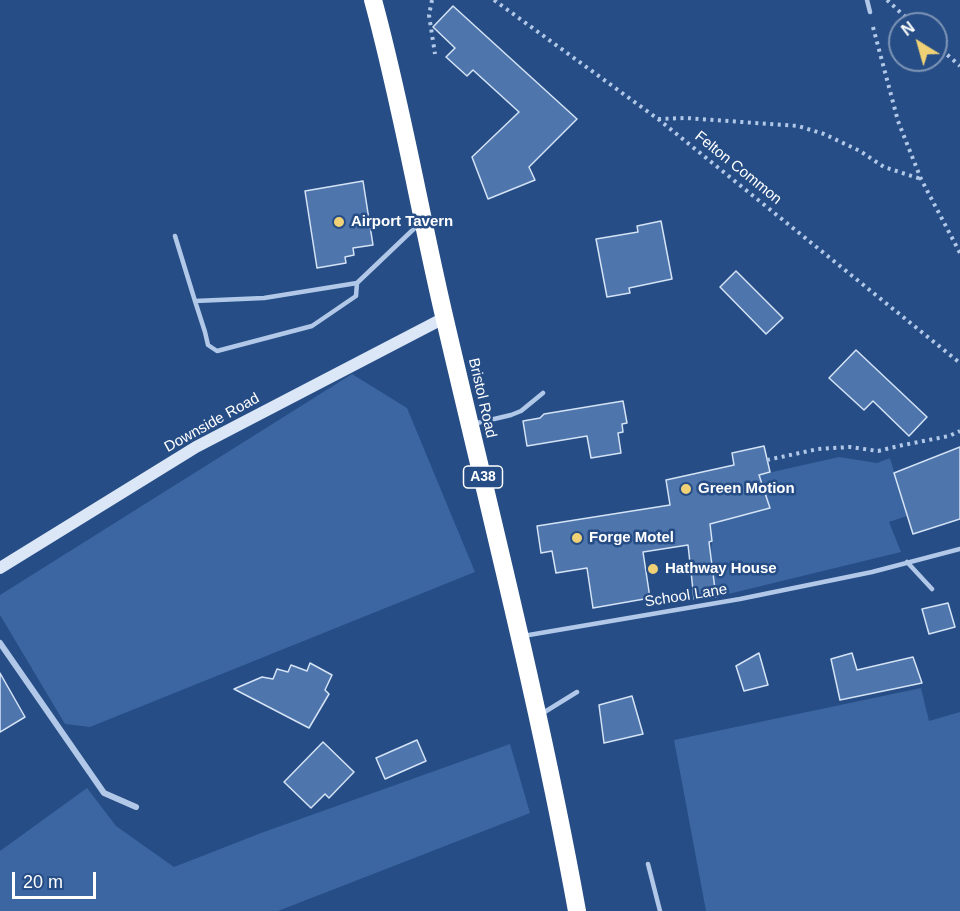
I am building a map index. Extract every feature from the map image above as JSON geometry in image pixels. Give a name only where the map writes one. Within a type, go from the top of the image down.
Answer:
[{"type":"highway","name":"Bristol Road","points":[[373,0],[389,59],[444,318],[521,636],[577,911]]},
{"type":"street","name":"Downside Road","points":[[0,568],[196,447],[444,318]]},
{"type":"street","points":[[0,643],[104,793],[136,807]]},
{"type":"lane","points":[[867,0],[870,12]]},
{"type":"lane","points":[[195,301],[264,298],[357,282],[424,219]]},
{"type":"lane","points":[[175,236],[208,345],[217,351],[312,326],[356,296],[357,282]]},
{"type":"lane","points":[[470,425],[521,411],[543,393]]},
{"type":"lane","name":"School Lane","points":[[521,636],[740,599],[872,572],[960,549]]},
{"type":"lane","points":[[907,562],[932,589]]},
{"type":"lane","points":[[538,715],[577,692]]},
{"type":"lane","points":[[648,864],[660,911]]},
{"type":"path","points":[[432,0],[429,15],[435,54]]},
{"type":"path","name":"Felton Common","points":[[494,0],[658,119],[960,363]]},
{"type":"path","points":[[887,0],[900,12]]},
{"type":"path","points":[[870,12],[898,121],[921,179],[960,253]]},
{"type":"path","points":[[948,56],[960,66]]},
{"type":"path","points":[[658,119],[686,118],[798,126],[833,138],[860,151],[884,167],[921,179]]},
{"type":"path","points":[[767,460],[818,449],[850,447],[878,451],[949,436],[960,431]]},
{"type":"shaded area","points":[[352,374],[407,408],[475,572],[90,727],[65,724],[0,615],[0,595]]},
{"type":"shaded area","points":[[839,457],[877,463],[890,458],[907,516],[889,522],[901,552],[716,597],[710,523],[769,508],[759,475]]},
{"type":"shaded area","points":[[921,688],[929,721],[960,712],[960,911],[706,911],[674,740]]},
{"type":"shaded area","points":[[510,744],[530,813],[278,911],[0,911],[0,851],[87,788],[116,826],[174,867],[261,833]]},
{"type":"building","points":[[453,6],[577,119],[529,167],[535,180],[488,199],[472,157],[519,112],[473,70],[467,76],[446,57],[455,48],[433,27]]},
{"type":"building","name":"Airport Tavern","points":[[363,181],[373,245],[353,248],[354,255],[345,257],[346,263],[317,268],[305,191]]},
{"type":"building","points":[[661,221],[672,279],[629,288],[630,293],[607,297],[596,239],[638,232],[637,226]]},
{"type":"building","points":[[736,271],[783,318],[766,334],[720,287]]},
{"type":"building","points":[[856,350],[927,417],[909,436],[873,401],[864,410],[829,378]]},
{"type":"building","points":[[623,401],[627,423],[622,424],[623,432],[618,433],[621,453],[591,458],[587,436],[527,446],[523,421],[540,418],[544,414]]},
{"type":"building","points":[[764,446],[770,472],[759,475],[770,508],[710,524],[712,541],[709,542],[716,597],[694,599],[688,545],[643,552],[650,598],[593,608],[587,568],[556,573],[552,551],[541,553],[537,526],[670,505],[666,480],[734,465],[732,453]]},
{"type":"building","points":[[960,447],[960,519],[913,534],[894,473]]},
{"type":"building","points":[[948,603],[955,627],[929,634],[922,609]]},
{"type":"building","points":[[759,653],[768,685],[744,691],[736,666]]},
{"type":"building","points":[[852,653],[857,670],[913,657],[922,683],[840,700],[831,659]]},
{"type":"building","points":[[310,663],[332,675],[325,690],[329,694],[309,728],[234,689],[262,677],[273,679],[277,669],[288,672],[291,665],[307,671]]},
{"type":"building","points":[[0,673],[25,717],[0,732]]},
{"type":"building","points":[[632,696],[643,734],[604,743],[599,705]]},
{"type":"building","points":[[417,740],[426,761],[385,779],[376,758]]},
{"type":"building","points":[[323,742],[354,772],[329,798],[325,794],[311,808],[284,782]]},
{"type":"place","name":"Airport Tavern","points":[[339,222]]},
{"type":"place","name":"Green Motion","points":[[686,489]]},
{"type":"place","name":"Forge Motel","points":[[577,538]]},
{"type":"place","name":"Hathway House","points":[[653,569]]}]
